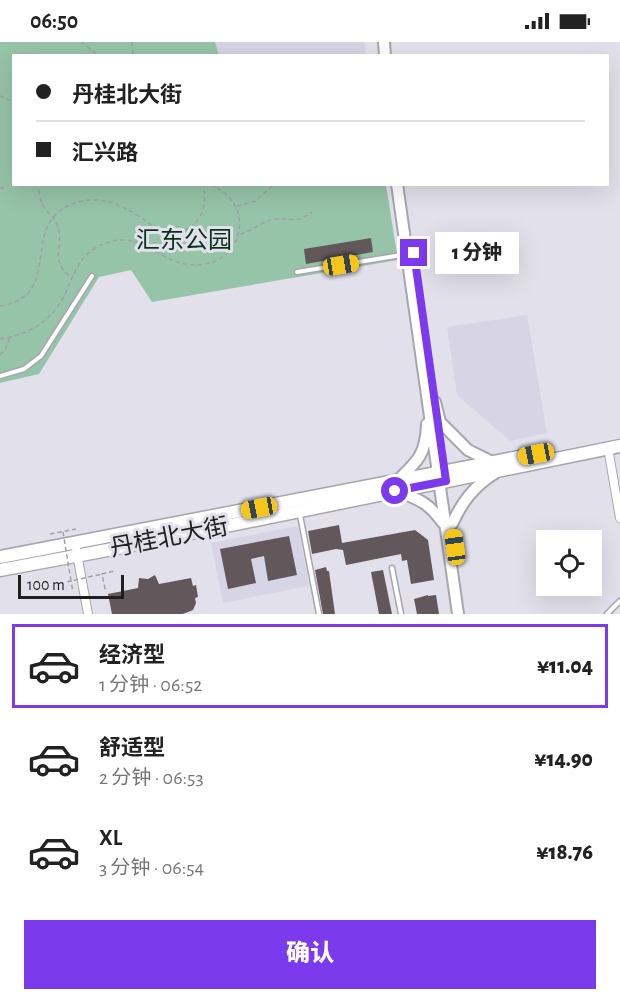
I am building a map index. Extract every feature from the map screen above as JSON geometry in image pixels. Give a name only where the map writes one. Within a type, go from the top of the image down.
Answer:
[{"type":"main road","points":[[397,186],[410,253],[449,525],[465,614]]},
{"type":"main road","points":[[404,186],[410,253]]},
{"type":"main road","points":[[432,404],[440,422],[468,450],[497,466],[462,503],[449,525],[458,614]]},
{"type":"main road","points":[[432,404],[420,459],[396,486],[419,499],[449,525]]},
{"type":"main road","name":"丹桂北大街","points":[[0,570],[76,549],[497,466],[620,438]]},
{"type":"main road","name":"丹桂北大街","points":[[497,466],[614,447]]},
{"type":"main road","name":"丹桂北大街","points":[[0,557],[76,549],[300,511],[396,486]]},
{"type":"street","points":[[614,447],[620,518]]},
{"type":"street","points":[[76,549],[88,614]]},
{"type":"lane","points":[[297,272],[410,253]]},
{"type":"lane","points":[[0,376],[24,369],[41,356],[92,276]]},
{"type":"lane","points":[[300,511],[319,614]]},
{"type":"lane","points":[[392,568],[401,614]]},
{"type":"lane","points":[[607,614],[620,601]]},
{"type":"path","points":[[81,42],[96,54]]},
{"type":"path","points":[[0,96],[10,100]]},
{"type":"path","points":[[0,306],[21,299],[35,283],[40,270],[41,241],[46,228],[53,219],[73,204],[94,200],[118,205],[157,228],[181,230],[195,224],[205,210],[206,196],[204,186]]},
{"type":"path","points":[[0,339],[31,330],[48,318],[62,299],[75,269],[90,252],[112,242],[135,241],[180,264],[203,265],[227,254],[239,234],[241,225],[236,207],[225,194],[211,186]]},
{"type":"path","points":[[236,207],[256,201],[272,186]]},
{"type":"path","points":[[39,190],[44,209],[59,229],[58,260],[65,272],[71,276]]},
{"type":"path","points":[[239,234],[249,232],[275,219],[298,220],[312,212]]},
{"type":"path","points":[[0,356],[11,337]]},
{"type":"path","points":[[50,534],[76,530]]},
{"type":"path","points":[[63,532],[74,592]]},
{"type":"path","points":[[60,583],[114,571]]},
{"type":"path","points":[[102,574],[105,588]]},
{"type":"shaded area","points":[[215,42],[364,42],[366,54],[219,54]]},
{"type":"shaded area","points":[[527,315],[547,433],[510,441],[457,395],[447,327]]},
{"type":"shaded area","points":[[298,526],[309,586],[223,603],[211,543]]},
{"type":"green space","name":"汇东公园","points":[[0,42],[215,42],[219,54],[12,54],[12,186],[386,186],[398,260],[152,302],[131,270],[99,277],[39,374],[0,383]]},
{"type":"building","points":[[371,238],[373,252],[306,264],[304,249]]},
{"type":"building","points":[[339,525],[342,543],[415,530],[428,540],[434,580],[411,584],[407,560],[402,561],[401,554],[346,565],[343,550],[336,549],[312,554],[308,531]]},
{"type":"building","points":[[289,536],[297,575],[268,581],[264,556],[251,559],[256,583],[228,589],[220,549]]},
{"type":"building","points":[[326,567],[329,571],[335,614],[323,614],[315,570]]},
{"type":"building","points":[[383,570],[392,614],[379,614],[371,572]]},
{"type":"building","points":[[155,575],[159,584],[191,578],[193,586],[196,585],[198,597],[195,598],[196,603],[193,610],[183,614],[112,614],[108,594],[138,588],[139,578],[148,579]]},
{"type":"building","points":[[436,595],[439,614],[417,614],[414,599]]},
{"type":"route","points":[[395,491],[446,481],[414,253]]}]
